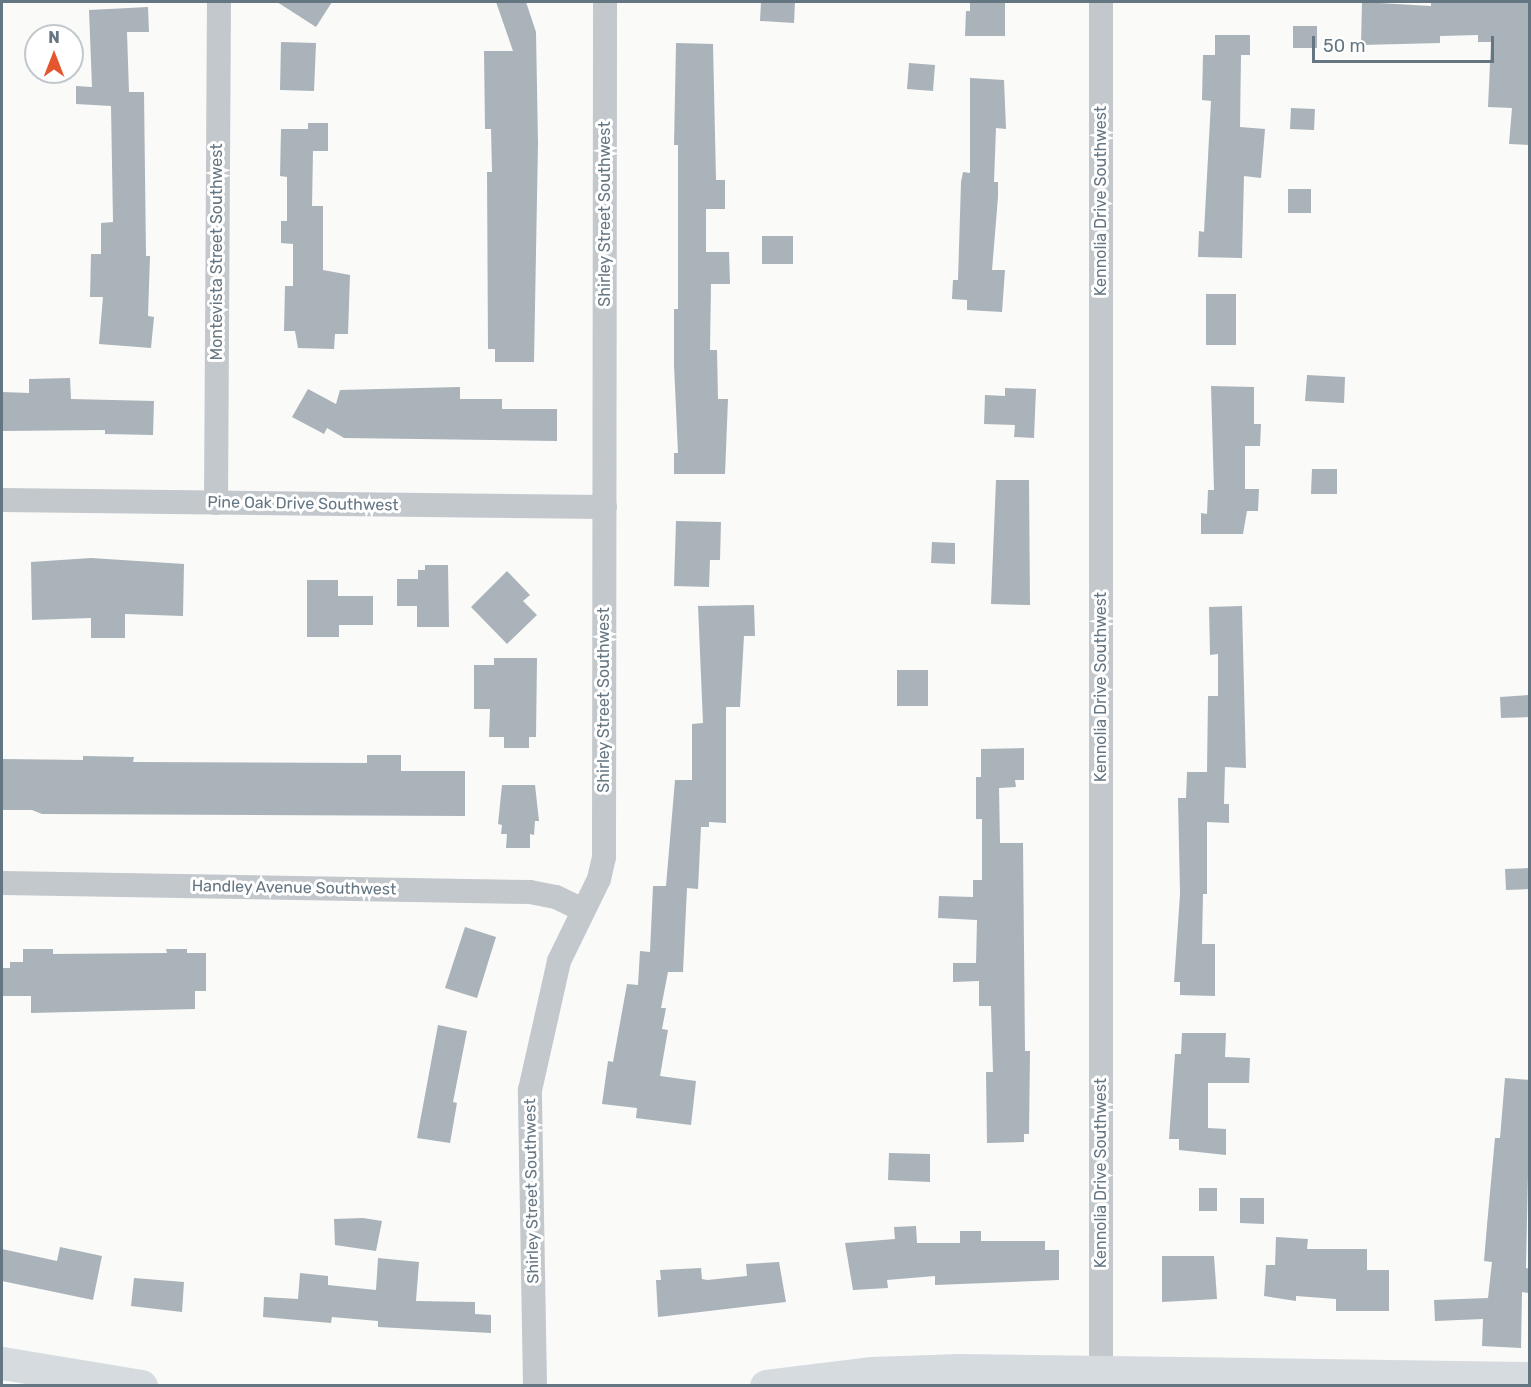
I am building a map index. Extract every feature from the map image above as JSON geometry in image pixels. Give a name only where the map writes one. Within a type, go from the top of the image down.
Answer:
[{"type":"street","name":"Montevista Street Southwest","points":[[216,503],[219,2]]},
{"type":"street","name":"Shirley Street Southwest","points":[[535,1386],[530,1090],[558,961],[599,879],[604,856],[605,2]]},
{"type":"street","name":"Kennolia Drive Southwest","points":[[1101,2],[1101,1372]]},
{"type":"street","name":"Pine Oak Drive Southwest","points":[[2,500],[604,507]]},
{"type":"street","name":"Handley Avenue Southwest","points":[[2,883],[530,892],[556,897],[583,910]]},
{"type":"street","points":[[2,1363],[141,1386]]},
{"type":"street","points":[[766,1386],[872,1373],[1101,1372],[1348,1381],[1530,1378]]},
{"type":"building","points":[[277,2],[332,2],[316,27]]},
{"type":"building","points":[[496,2],[526,2],[536,32],[538,143],[534,362],[495,362],[495,349],[488,349],[487,172],[492,172],[491,129],[485,129],[484,51],[513,51]]},
{"type":"building","points":[[761,2],[795,2],[794,23],[760,21]]},
{"type":"building","points":[[970,2],[1005,2],[1005,36],[965,36],[966,11],[970,11]]},
{"type":"building","points":[[1362,2],[1431,6],[1431,2],[1530,2],[1530,145],[1509,144],[1512,108],[1488,107],[1491,42],[1478,42],[1478,35],[1440,36],[1440,43],[1361,45]]},
{"type":"building","points":[[148,7],[149,32],[127,32],[129,92],[144,92],[146,256],[150,256],[148,316],[154,317],[151,348],[99,344],[103,297],[90,297],[91,254],[101,254],[101,223],[113,222],[111,106],[76,104],[76,86],[92,87],[89,10]]},
{"type":"building","points":[[1293,26],[1317,26],[1317,48],[1293,48]]},
{"type":"building","points":[[1215,35],[1250,35],[1250,55],[1241,55],[1240,127],[1265,129],[1261,178],[1244,176],[1242,258],[1198,257],[1199,231],[1204,232],[1211,101],[1202,100],[1203,55],[1215,55]]},
{"type":"building","points":[[281,42],[316,43],[314,91],[280,90]]},
{"type":"building","points":[[676,43],[713,44],[716,180],[725,180],[725,209],[706,209],[706,252],[729,252],[730,284],[711,284],[710,350],[717,350],[718,399],[728,399],[725,474],[674,474],[674,453],[678,453],[674,365],[674,309],[678,309],[678,145],[674,145]]},
{"type":"building","points":[[909,63],[935,65],[933,91],[907,89]]},
{"type":"building","points":[[970,78],[1004,80],[1006,129],[996,128],[994,182],[998,182],[998,197],[992,270],[1005,270],[1002,312],[967,310],[967,300],[952,299],[953,280],[958,280],[961,182],[963,172],[970,173]]},
{"type":"building","points":[[1291,108],[1315,109],[1314,130],[1290,129]]},
{"type":"building","points":[[308,123],[328,123],[328,151],[313,151],[312,206],[323,206],[323,270],[350,275],[348,334],[335,334],[334,349],[298,348],[295,331],[284,331],[285,286],[293,286],[293,244],[281,243],[281,221],[287,221],[287,177],[280,176],[281,129],[308,129]]},
{"type":"building","points":[[1288,189],[1311,189],[1311,213],[1288,213]]},
{"type":"building","points":[[762,236],[793,236],[793,264],[762,264]]},
{"type":"building","points":[[1206,294],[1236,294],[1236,345],[1206,345]]},
{"type":"building","points":[[1307,375],[1345,377],[1344,403],[1305,401]]},
{"type":"building","points":[[70,378],[71,399],[154,401],[153,435],[105,434],[105,430],[2,431],[2,392],[29,393],[29,379]]},
{"type":"building","points":[[1211,386],[1254,387],[1254,424],[1261,424],[1260,446],[1245,446],[1245,489],[1259,489],[1258,511],[1247,511],[1243,534],[1201,534],[1201,513],[1207,514],[1208,490],[1214,490]]},
{"type":"building","points":[[460,387],[460,399],[502,399],[502,409],[557,409],[557,441],[344,438],[327,428],[324,434],[292,417],[308,389],[336,404],[340,390]]},
{"type":"building","points":[[1005,388],[1036,389],[1034,438],[1014,437],[1015,425],[984,424],[985,395],[1005,396]]},
{"type":"building","points":[[1312,469],[1337,469],[1337,494],[1311,494]]},
{"type":"building","points":[[996,480],[1029,480],[1030,605],[991,604]]},
{"type":"building","points":[[676,521],[721,522],[720,560],[710,560],[709,587],[674,586]]},
{"type":"building","points":[[932,542],[955,543],[955,564],[931,563]]},
{"type":"building","points":[[91,558],[184,564],[183,616],[125,614],[125,638],[91,638],[91,618],[32,620],[31,562]]},
{"type":"building","points":[[425,565],[448,565],[449,627],[417,627],[417,606],[397,606],[397,579],[418,579],[418,570],[425,570]]},
{"type":"building","points":[[507,571],[530,595],[523,601],[537,615],[507,644],[471,607]]},
{"type":"building","points":[[307,580],[338,580],[338,596],[373,596],[373,625],[339,625],[339,637],[307,637]]},
{"type":"building","points":[[754,605],[755,636],[744,636],[740,707],[726,707],[726,823],[709,822],[709,827],[701,827],[698,889],[687,888],[683,972],[668,972],[661,1008],[666,1008],[662,1029],[668,1030],[660,1076],[696,1081],[691,1125],[636,1118],[637,1108],[602,1104],[608,1061],[613,1062],[627,984],[638,985],[640,951],[650,952],[653,886],[666,886],[675,780],[692,780],[692,724],[703,723],[698,606]]},
{"type":"building","points":[[1242,606],[1246,768],[1225,767],[1224,804],[1229,804],[1229,823],[1207,822],[1207,894],[1203,894],[1202,944],[1215,944],[1215,996],[1180,995],[1180,982],[1174,982],[1180,894],[1178,798],[1186,798],[1187,772],[1207,772],[1208,696],[1218,696],[1218,654],[1210,655],[1209,607]]},
{"type":"building","points":[[494,658],[537,658],[536,737],[529,737],[529,748],[504,748],[504,737],[489,737],[490,709],[474,709],[474,665],[494,665]]},
{"type":"building","points":[[897,670],[928,670],[928,706],[897,706]]},
{"type":"building","points":[[1528,695],[1530,717],[1501,718],[1500,697]]},
{"type":"building","points":[[1024,748],[1024,780],[1015,780],[1016,787],[999,788],[1000,843],[1023,843],[1025,1051],[1030,1051],[1029,1134],[1024,1134],[1024,1142],[987,1143],[986,1072],[993,1072],[991,1006],[979,1006],[979,981],[953,982],[953,963],[976,963],[977,920],[938,918],[939,896],[973,897],[973,880],[982,880],[982,819],[976,819],[976,777],[981,777],[981,749]]},
{"type":"building","points":[[367,755],[401,755],[401,771],[465,771],[465,816],[42,814],[32,810],[2,810],[2,759],[83,760],[83,756],[134,757],[133,762],[367,763]]},
{"type":"building","points":[[502,785],[535,785],[539,821],[535,821],[534,835],[530,834],[530,848],[506,848],[507,834],[501,834],[502,825],[498,824]]},
{"type":"building","points":[[1530,868],[1530,889],[1506,890],[1505,869]]},
{"type":"building","points":[[465,927],[496,937],[477,998],[445,988]]},
{"type":"building","points":[[23,949],[53,949],[53,954],[167,953],[166,949],[187,949],[187,953],[206,953],[206,991],[195,991],[195,1009],[31,1013],[31,996],[2,996],[2,968],[10,968],[10,962],[23,962]]},
{"type":"building","points":[[438,1025],[467,1031],[453,1102],[457,1103],[450,1143],[417,1138]]},
{"type":"building","points":[[1182,1033],[1226,1033],[1225,1057],[1250,1058],[1249,1083],[1208,1083],[1208,1128],[1226,1129],[1226,1155],[1179,1150],[1179,1139],[1169,1139],[1175,1054],[1181,1054]]},
{"type":"building","points":[[1505,1078],[1530,1080],[1526,1268],[1530,1269],[1530,1280],[1528,1293],[1522,1292],[1521,1348],[1482,1346],[1483,1319],[1435,1321],[1434,1300],[1488,1298],[1492,1262],[1484,1261],[1495,1138],[1500,1138]]},
{"type":"building","points":[[889,1153],[930,1154],[930,1182],[888,1180]]},
{"type":"building","points":[[1199,1188],[1217,1188],[1217,1211],[1199,1211]]},
{"type":"building","points":[[1240,1198],[1264,1198],[1264,1224],[1240,1223]]},
{"type":"building","points":[[363,1218],[382,1221],[376,1251],[335,1245],[334,1219]]},
{"type":"building","points":[[916,1226],[917,1243],[960,1243],[960,1231],[981,1231],[981,1241],[1045,1241],[1045,1250],[1059,1250],[1059,1280],[935,1285],[935,1276],[887,1280],[888,1288],[853,1290],[845,1243],[895,1239],[894,1227]]},
{"type":"building","points":[[1276,1237],[1308,1239],[1307,1249],[1367,1249],[1367,1270],[1389,1270],[1389,1311],[1336,1311],[1336,1299],[1296,1296],[1296,1301],[1264,1296],[1266,1265],[1275,1265]]},
{"type":"building","points":[[60,1247],[102,1256],[93,1300],[2,1281],[2,1249],[57,1261]]},
{"type":"building","points":[[1162,1256],[1214,1256],[1217,1299],[1162,1302]]},
{"type":"building","points":[[378,1258],[419,1262],[416,1301],[475,1302],[475,1314],[491,1315],[491,1333],[378,1327],[378,1321],[332,1317],[331,1323],[263,1317],[264,1297],[298,1299],[300,1273],[328,1276],[328,1285],[376,1290]]},
{"type":"building","points":[[779,1262],[786,1302],[658,1317],[656,1280],[661,1280],[660,1270],[701,1268],[702,1279],[707,1280],[747,1276],[746,1264]]},
{"type":"building","points":[[134,1278],[184,1282],[182,1312],[131,1306]]}]
